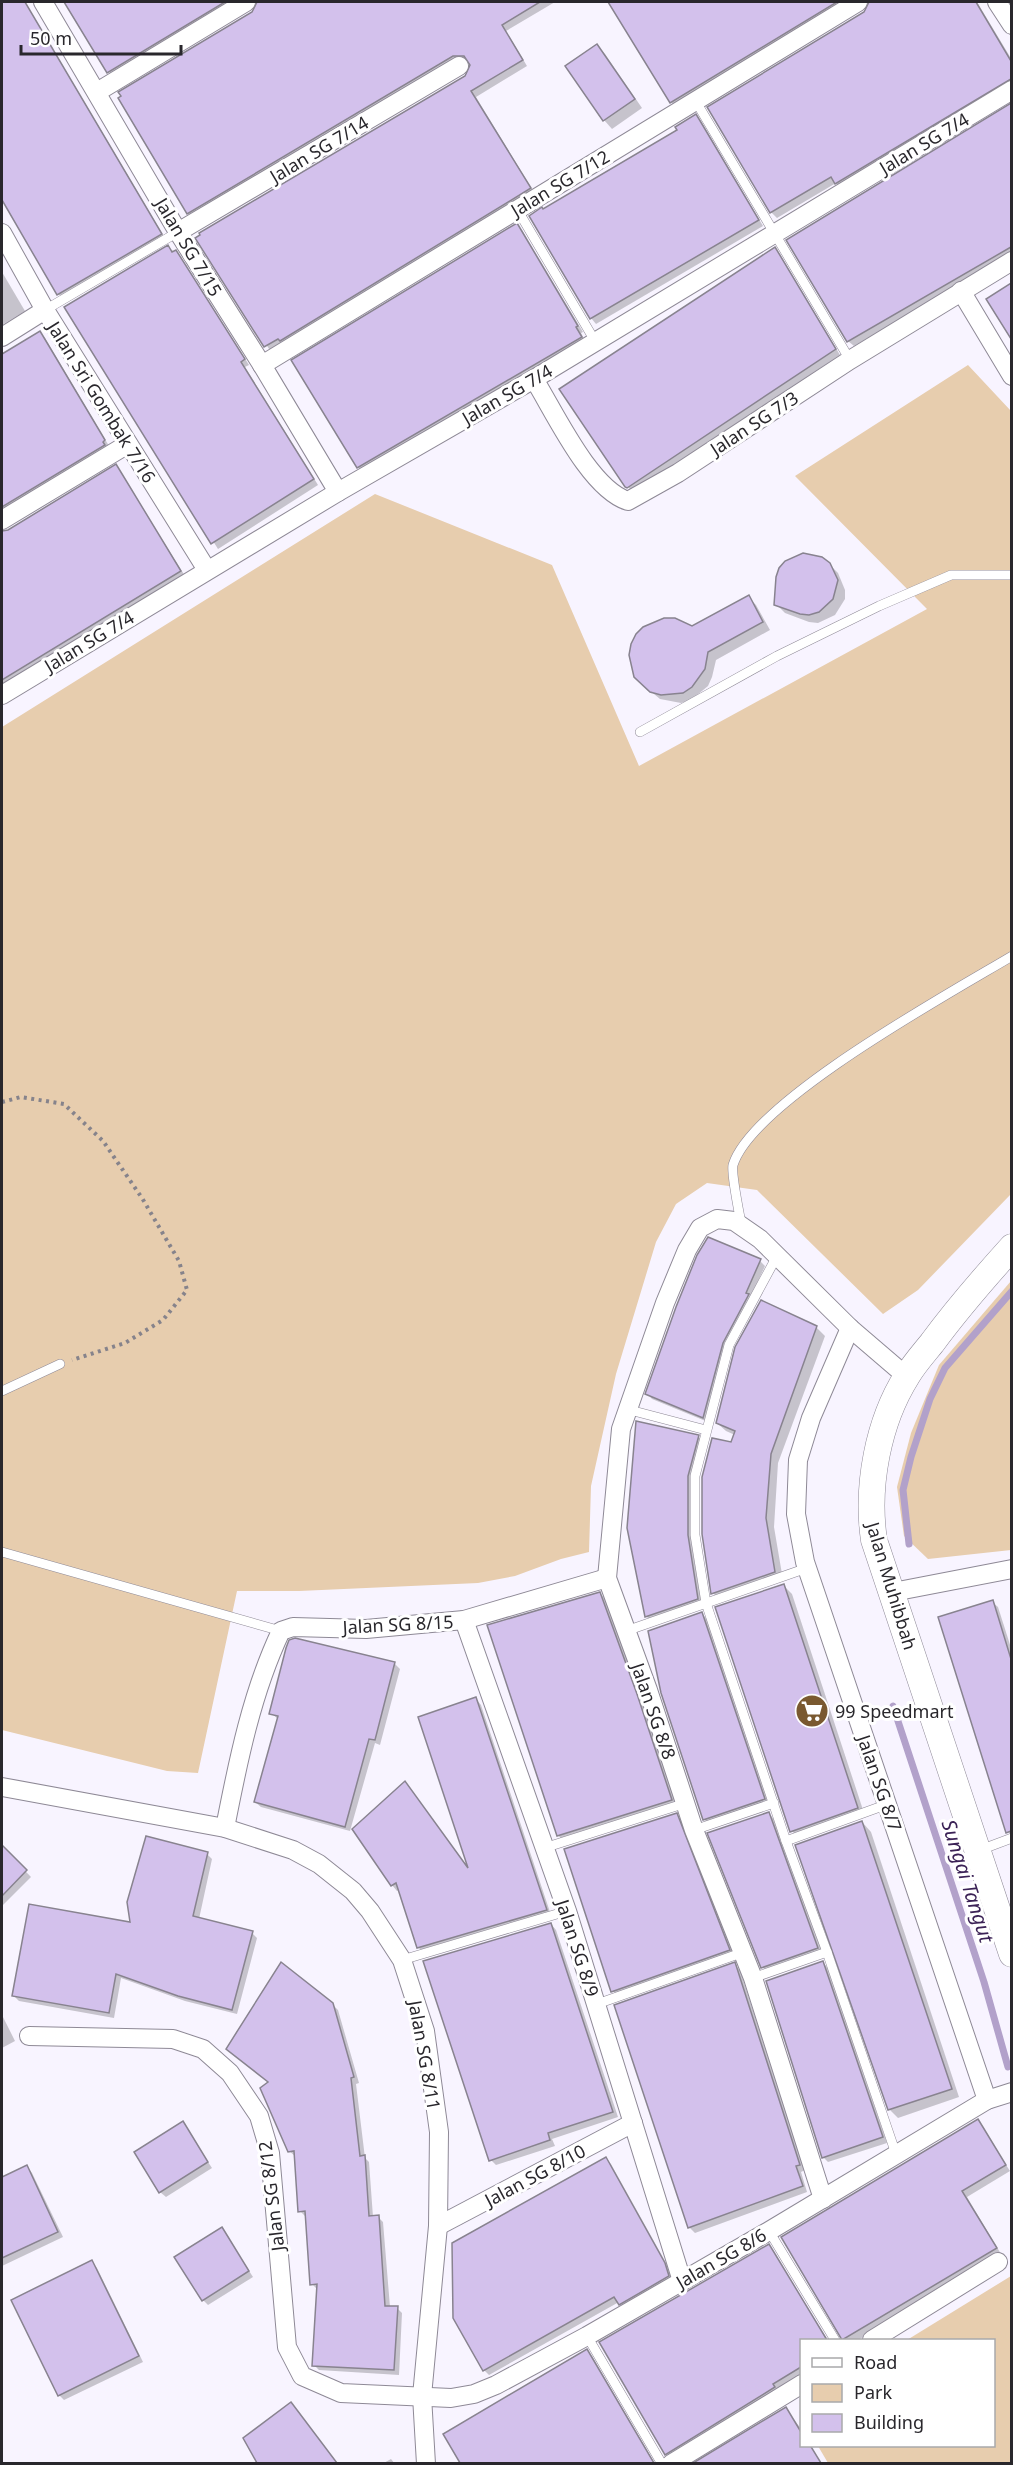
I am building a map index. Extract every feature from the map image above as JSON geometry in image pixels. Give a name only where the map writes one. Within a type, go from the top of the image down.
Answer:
[{"type":"street","name":"Jalan SG 7/15","points":[[42,2],[178,232],[262,365],[338,492]]},
{"type":"street","points":[[97,92],[246,2]]},
{"type":"street","name":"Jalan SG 7/12","points":[[262,365],[858,2]]},
{"type":"street","points":[[997,2],[1011,25]]},
{"type":"street","name":"Jalan SG 7/14","points":[[178,232],[459,66]]},
{"type":"street","name":"Jalan SG 7/4","points":[[2,694],[338,492],[534,379],[1011,90]]},
{"type":"street","name":"Jalan Sri Gombak 7/16","points":[[2,233],[45,310],[207,570]]},
{"type":"street","name":"Jalan SG 7/3","points":[[534,379],[592,474],[609,490],[628,501],[678,473],[850,360],[1011,261]]},
{"type":"street","points":[[961,291],[1011,376]]},
{"type":"street","points":[[2,337],[45,310]]},
{"type":"street","points":[[2,520],[128,444]]},
{"type":"street","name":"Jalan SG 8/8","points":[[741,1226],[734,1221],[717,1219],[708,1223],[694,1235],[665,1303],[626,1409],[621,1429],[607,1578],[694,1830],[744,1952],[823,2199]]},
{"type":"street","points":[[741,1226],[760,1239],[850,1328],[906,1376]]},
{"type":"street","name":"Jalan Muhibbah","points":[[1011,1247],[960,1305],[906,1376],[883,1429],[871,1482],[870,1513],[874,1540],[1011,1954]]},
{"type":"street","name":"Jalan SG 8/7","points":[[850,1328],[811,1418],[798,1460],[796,1514],[807,1569],[987,2100]]},
{"type":"street","points":[[893,1592],[1011,1569]]},
{"type":"street","name":"Jalan SG 8/15","points":[[281,1631],[292,1627],[366,1629],[464,1620],[607,1578]]},
{"type":"street","name":"Jalan SG 8/9","points":[[464,1620],[567,1911],[682,2281]]},
{"type":"street","points":[[225,1828],[237,1768],[253,1708],[267,1663],[281,1631]]},
{"type":"street","name":"Jalan SG 8/11","points":[[2,1786],[225,1828],[293,1850],[326,1869],[358,1896],[402,1960],[425,2031],[439,2132],[438,2226],[422,2396],[426,2463]]},
{"type":"street","name":"Jalan SG 8/12","points":[[29,2036],[173,2039],[203,2049],[230,2073],[260,2116],[270,2153],[287,2347],[294,2365],[302,2376],[341,2393],[422,2396]]},
{"type":"street","name":"Jalan SG 8/6","points":[[422,2396],[451,2398],[474,2394],[496,2385],[587,2336],[769,2231],[987,2100],[1011,2092]]},
{"type":"street","name":"Jalan SG 8/10","points":[[438,2226],[633,2123]]},
{"type":"street","points":[[874,2339],[998,2262]]},
{"type":"street","points":[[671,2463],[800,2385]]},
{"type":"lane","points":[[695,100],[850,360]]},
{"type":"lane","points":[[517,209],[595,341]]},
{"type":"lane","points":[[45,310],[178,232]]},
{"type":"lane","points":[[640,732],[777,656],[879,606],[951,575],[1011,575]]},
{"type":"lane","points":[[741,1226],[733,1166],[751,1134],[816,1078],[1011,956]]},
{"type":"lane","points":[[777,1256],[729,1344],[695,1476],[695,1535],[706,1603],[896,2154]]},
{"type":"lane","points":[[2,1391],[60,1364]]},
{"type":"lane","points":[[626,1409],[706,1430]]},
{"type":"lane","points":[[2,1552],[281,1631]]},
{"type":"lane","points":[[626,1631],[807,1569]]},
{"type":"lane","points":[[544,1848],[686,1803]]},
{"type":"lane","points":[[694,1830],[774,1803]]},
{"type":"lane","points":[[786,1840],[888,1804]]},
{"type":"lane","points":[[976,1851],[1011,1838]]},
{"type":"lane","points":[[402,1960],[567,1911]]},
{"type":"lane","points":[[597,2004],[744,1952]]},
{"type":"lane","points":[[753,1978],[827,1952]]},
{"type":"lane","points":[[769,2231],[834,2339]]},
{"type":"lane","points":[[587,2336],[662,2463]]},
{"type":"path","points":[[2,1102],[21,1097],[64,1104],[103,1141],[142,1198],[179,1261],[187,1290],[163,1320],[125,1343],[60,1364]]},
{"type":"green space","points":[[968,365],[1011,411],[1011,1194],[918,1290],[883,1314],[757,1190],[707,1183],[676,1204],[656,1242],[616,1374],[591,1486],[589,1552],[561,1559],[515,1576],[478,1583],[299,1591],[237,1591],[198,1773],[167,1771],[2,1730],[2,727],[375,494],[552,565],[639,766],[927,609],[795,476]]},
{"type":"green space","points":[[1011,1281],[1011,1550],[928,1559],[904,1536],[897,1487],[911,1433],[939,1365]]},
{"type":"green space","points":[[1011,2276],[1011,2463],[828,2463],[819,2447],[995,2447],[995,2339],[909,2339]]},
{"type":"building","points":[[2,2],[25,2],[162,234],[57,295],[2,200]]},
{"type":"building","points":[[64,2],[225,2],[107,73]]},
{"type":"building","points":[[257,2],[540,2],[502,25],[523,60],[471,91],[531,188],[280,341],[278,339],[264,347],[195,238],[200,235],[199,233],[465,76],[470,65],[464,56],[453,56],[187,214],[118,98],[121,96],[118,92],[252,12]]},
{"type":"building","points":[[608,2],[837,2],[670,103]]},
{"type":"building","points":[[869,2],[976,2],[1011,61],[1011,79],[835,184],[831,177],[770,213],[707,107],[864,12]]},
{"type":"building","points":[[597,44],[635,99],[603,121],[565,66]]},
{"type":"building","points":[[1011,103],[1011,247],[847,342],[786,240]]},
{"type":"building","points":[[696,114],[759,220],[590,319],[529,216],[677,130],[675,127]]},
{"type":"building","points":[[517,223],[578,326],[576,327],[582,337],[357,468],[291,360]]},
{"type":"building","points":[[168,245],[172,252],[176,250],[245,359],[241,362],[314,479],[211,544],[64,307]]},
{"type":"building","points":[[775,247],[836,349],[627,488],[625,487],[559,389]]},
{"type":"building","points":[[1011,283],[1011,339],[986,299]]},
{"type":"building","points":[[40,331],[105,440],[103,442],[105,445],[2,507],[2,354]]},
{"type":"building","points":[[116,464],[181,571],[2,680],[2,531],[8,530]]},
{"type":"building","points":[[803,553],[822,557],[830,563],[838,580],[833,599],[819,612],[809,615],[774,605],[779,568],[785,561]]},
{"type":"building","points":[[749,595],[763,622],[708,652],[705,669],[692,687],[683,693],[661,695],[650,692],[634,677],[629,655],[636,634],[643,627],[664,618],[675,618],[692,626]]},
{"type":"building","points":[[708,1237],[761,1259],[746,1293],[749,1294],[723,1343],[703,1418],[645,1394],[676,1307],[697,1255]]},
{"type":"building","points":[[761,1300],[817,1326],[771,1454],[766,1518],[775,1572],[711,1594],[702,1534],[702,1477],[712,1438],[731,1442],[735,1431],[716,1423],[735,1347]]},
{"type":"building","points":[[636,1421],[699,1435],[688,1476],[688,1535],[698,1599],[645,1617],[627,1528]]},
{"type":"building","points":[[784,1584],[858,1808],[790,1832],[715,1607]]},
{"type":"building","points":[[600,1592],[672,1800],[557,1836],[487,1625]]},
{"type":"building","points":[[993,1600],[1011,1659],[1011,1831],[1006,1833],[938,1617]]},
{"type":"building","points":[[702,1612],[765,1799],[703,1820],[661,1693],[648,1631]]},
{"type":"building","points":[[295,1638],[395,1662],[375,1740],[369,1739],[345,1827],[254,1802],[278,1716],[269,1714],[286,1648],[289,1640]]},
{"type":"building","points":[[476,1697],[547,1910],[417,1948],[396,1883],[391,1886],[352,1829],[405,1781],[468,1868],[418,1717]]},
{"type":"building","points":[[769,1812],[818,1948],[761,1968],[707,1833]]},
{"type":"building","points":[[677,1813],[730,1950],[611,1992],[564,1849]]},
{"type":"building","points":[[862,1821],[952,2089],[888,2110],[795,1845]]},
{"type":"building","points":[[146,1836],[208,1852],[193,1916],[253,1931],[232,2010],[178,1996],[116,1974],[109,2013],[12,1996],[29,1904],[130,1922],[127,1902]]},
{"type":"building","points":[[2,1845],[27,1870],[2,1896]]},
{"type":"building","points":[[551,1923],[613,2112],[548,2133],[550,2140],[489,2161],[423,1961]]},
{"type":"building","points":[[823,1961],[883,2137],[822,2158],[766,1981]]},
{"type":"building","points":[[281,1962],[333,2003],[354,2077],[351,2078],[360,2156],[365,2155],[369,2216],[379,2215],[385,2306],[398,2306],[394,2370],[312,2366],[317,2284],[310,2285],[305,2211],[298,2212],[294,2151],[288,2152],[260,2088],[268,2082],[226,2049]]},
{"type":"building","points":[[735,1962],[800,2165],[796,2166],[803,2186],[688,2228],[614,2005]]},
{"type":"building","points":[[978,2119],[1006,2165],[962,2191],[997,2248],[844,2339],[841,2339],[781,2237]]},
{"type":"building","points":[[183,2121],[208,2162],[159,2193],[134,2152]]},
{"type":"building","points":[[606,2157],[665,2263],[669,2276],[619,2305],[614,2297],[483,2371],[453,2318],[452,2243]]},
{"type":"building","points":[[27,2165],[58,2232],[2,2258],[2,2177]]},
{"type":"building","points":[[222,2227],[249,2271],[202,2301],[174,2257]]},
{"type":"building","points":[[769,2244],[826,2339],[800,2339],[800,2368],[773,2384],[775,2387],[665,2455],[599,2342]]},
{"type":"building","points":[[92,2260],[139,2356],[58,2396],[11,2300]]},
{"type":"building","points":[[587,2349],[654,2463],[460,2463],[443,2434]]},
{"type":"building","points":[[291,2402],[337,2463],[257,2463],[243,2438]]},
{"type":"building","points":[[786,2407],[800,2430],[800,2447],[811,2447],[821,2463],[693,2463]]},
{"type":"waterway","name":"Sungai Tangut","points":[[909,1544],[903,1490],[930,1399],[945,1368],[1012,1291]]},
{"type":"waterway","name":"Sungai Tangut","points":[[893,1706],[984,1982],[1008,2067]]},
{"type":"place","name":"99 Speedmart","points":[[812,1711]]}]
